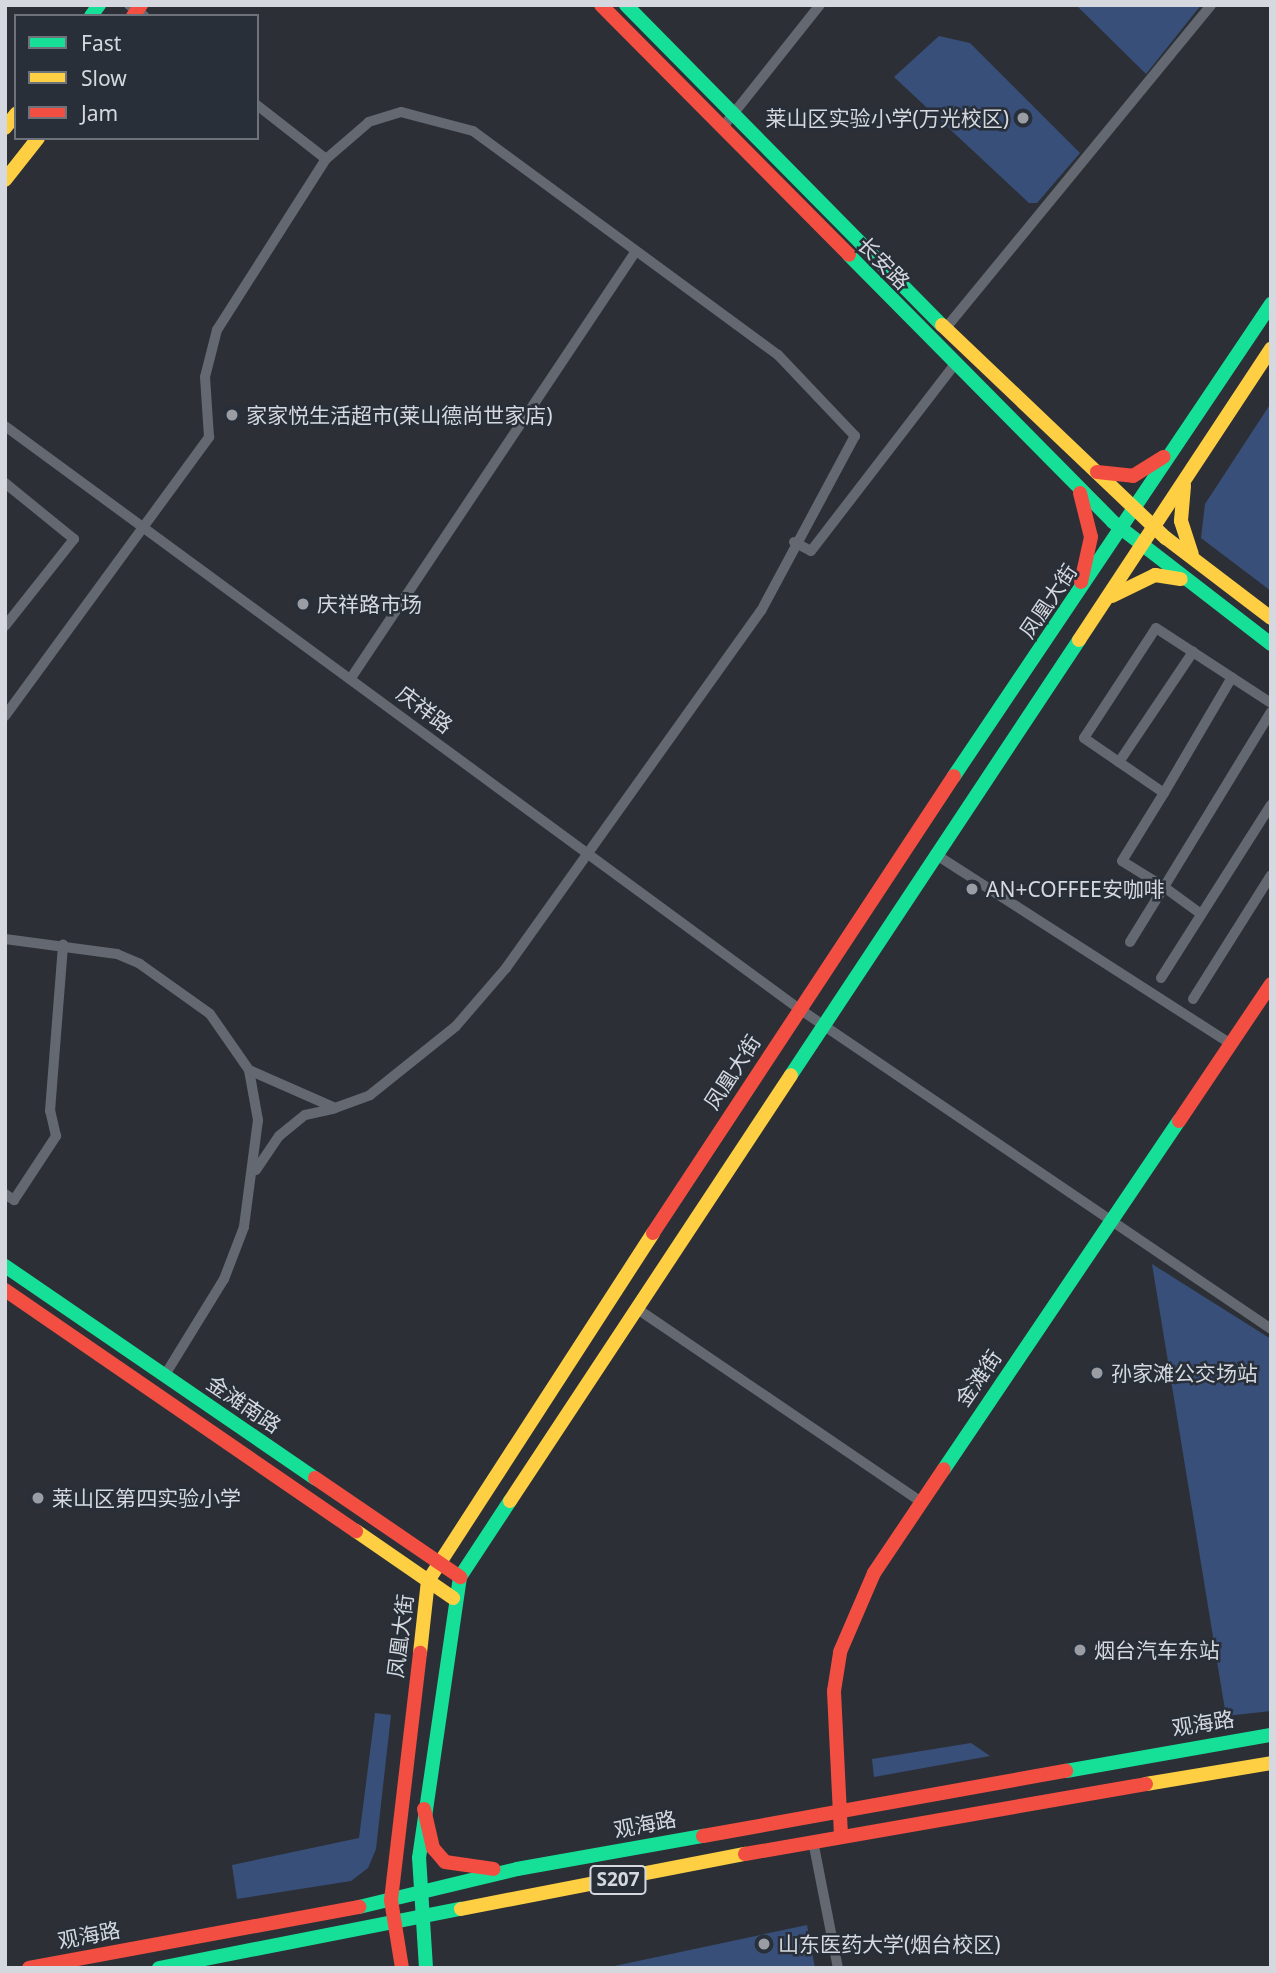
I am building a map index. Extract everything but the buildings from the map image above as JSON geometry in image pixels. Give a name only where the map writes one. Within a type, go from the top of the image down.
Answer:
[{"type":"main road","name":"长安路","points":[[601,5],[1122,530],[1271,644]]},
{"type":"main road","name":"长安路","points":[[626,5],[945,329],[1094,472],[1154,526],[1271,618]]},
{"type":"main road","points":[[5,180],[36,140]]},
{"type":"main road","name":"凤凰大街","points":[[402,1968],[391,1899],[428,1581],[798,1008],[1122,530],[1271,304]]},
{"type":"main road","points":[[426,1968],[418,1896],[424,1809],[453,1598],[460,1577],[822,1023],[1271,349]]},
{"type":"main road","points":[[1094,472],[1133,476],[1176,447]]},
{"type":"main road","points":[[1185,479],[1183,536],[1199,563]]},
{"type":"main road","points":[[1076,597],[1091,537],[1077,485]]},
{"type":"main road","points":[[1101,606],[1134,581],[1155,575],[1187,580]]},
{"type":"main road","points":[[892,869],[878,897],[880,911],[893,910],[911,890]]},
{"type":"main road","name":"金滩街","points":[[841,1835],[834,1690],[840,1652],[874,1573],[1271,984]]},
{"type":"main road","points":[[708,1148],[726,1127],[737,1129],[740,1143],[731,1162]]},
{"type":"main road","name":"金滩南路","points":[[5,1266],[460,1577]]},
{"type":"main road","name":"金滩南路","points":[[5,1290],[453,1598]]},
{"type":"main road","points":[[478,1502],[504,1479],[512,1492],[502,1513]]},
{"type":"main road","name":"观海路","points":[[29,1968],[418,1896],[517,1869],[1271,1735]]},
{"type":"main road","name":"S207","points":[[159,1968],[419,1920],[841,1835],[1271,1763]]},
{"type":"main road","points":[[424,1809],[433,1848],[445,1862],[459,1869],[517,1869]]},
{"type":"street","points":[[722,128],[821,5]]},
{"type":"street","points":[[945,329],[1211,5]]},
{"type":"street","points":[[259,107],[326,159]]},
{"type":"street","points":[[5,716],[209,437],[205,377],[217,330],[326,159],[369,122],[401,111],[434,116],[473,131],[778,355],[855,436],[794,542],[761,611],[587,854],[456,1026],[370,1095],[335,1108],[305,1115],[279,1136],[255,1171]]},
{"type":"street","points":[[351,678],[636,251]]},
{"type":"street","points":[[794,542],[811,551],[955,364]]},
{"type":"street","name":"庆祥路","points":[[5,426],[144,525],[798,1008],[1271,1329]]},
{"type":"street","points":[[5,483],[74,539],[5,626]]},
{"type":"street","points":[[1164,793],[1084,738],[1156,628],[1271,703]]},
{"type":"street","points":[[1119,762],[1193,652]]},
{"type":"street","points":[[1202,914],[1122,862],[1232,677]]},
{"type":"street","points":[[1130,942],[1271,712]]},
{"type":"street","points":[[1161,978],[1271,805]]},
{"type":"street","points":[[935,854],[1231,1044]]},
{"type":"street","points":[[1193,999],[1271,875]]},
{"type":"street","points":[[5,939],[117,954],[168,981],[210,1014],[249,1070],[258,1120],[255,1171],[224,1279],[165,1375]]},
{"type":"street","points":[[5,1194],[14,1200],[56,1136],[50,1111],[63,945]]},
{"type":"street","points":[[249,1070],[335,1108]]},
{"type":"street","points":[[636,1308],[920,1501]]},
{"type":"street","points":[[318,1504],[329,1488]]},
{"type":"street","points":[[813,1841],[838,1968]]},
{"type":"shaded area","points":[[1076,5],[1201,5],[1146,74]]},
{"type":"shaded area","points":[[939,36],[970,43],[1080,153],[1037,203],[1029,203],[894,77]]},
{"type":"shaded area","points":[[1271,403],[1271,591],[1201,538],[1205,504]]},
{"type":"shaded area","points":[[1152,1264],[1271,1339],[1271,1711],[1226,1716]]},
{"type":"shaded area","points":[[375,1713],[391,1715],[376,1849],[368,1868],[351,1881],[237,1899],[232,1865],[359,1838]]},
{"type":"shaded area","points":[[971,1743],[990,1756],[874,1777],[872,1759]]},
{"type":"shaded area","name":"山东医药大学(烟台校区)","points":[[807,1925],[815,1968],[605,1968]]},
{"type":"traffic: fast","points":[[92,14],[99,5]]},
{"type":"traffic: fast","points":[[626,5],[942,325]]},
{"type":"traffic: fast","points":[[849,255],[1113,522],[1271,644]]},
{"type":"traffic: fast","points":[[954,776],[1271,304]]},
{"type":"traffic: fast","points":[[791,1075],[1079,640]]},
{"type":"traffic: fast","points":[[944,1469],[1179,1121]]},
{"type":"traffic: fast","points":[[5,1266],[315,1478]]},
{"type":"traffic: fast","points":[[426,1968],[419,1858],[460,1577],[510,1501]]},
{"type":"traffic: fast","points":[[1066,1771],[1271,1735]]},
{"type":"traffic: fast","points":[[359,1907],[517,1869],[703,1836]]},
{"type":"traffic: fast","points":[[159,1968],[461,1909]]},
{"type":"traffic: slow","points":[[5,128],[14,117]]},
{"type":"traffic: slow","points":[[5,180],[36,140]]},
{"type":"traffic: slow","points":[[942,325],[1166,538],[1271,618]]},
{"type":"traffic: slow","points":[[1079,640],[1271,349]]},
{"type":"traffic: slow","points":[[1184,486],[1181,521],[1192,554]]},
{"type":"traffic: slow","points":[[1112,596],[1155,575],[1181,579]]},
{"type":"traffic: slow","points":[[510,1501],[791,1075]]},
{"type":"traffic: slow","points":[[420,1653],[428,1581],[653,1233]]},
{"type":"traffic: slow","points":[[356,1531],[453,1598]]},
{"type":"traffic: slow","points":[[1146,1784],[1271,1763]]},
{"type":"traffic: slow","points":[[461,1909],[745,1854]]},
{"type":"traffic: jam","points":[[134,14],[141,5]]},
{"type":"traffic: jam","points":[[601,5],[849,255]]},
{"type":"traffic: jam","points":[[1097,472],[1133,476],[1164,457]]},
{"type":"traffic: jam","points":[[1080,493],[1091,537],[1081,582]]},
{"type":"traffic: jam","points":[[653,1233],[954,776]]},
{"type":"traffic: jam","points":[[1179,1121],[1271,984]]},
{"type":"traffic: jam","points":[[5,1290],[356,1531]]},
{"type":"traffic: jam","points":[[841,1835],[834,1691],[840,1652],[874,1573],[944,1469]]},
{"type":"traffic: jam","points":[[315,1478],[460,1577]]},
{"type":"traffic: jam","points":[[402,1968],[391,1900],[420,1653]]},
{"type":"traffic: jam","points":[[703,1836],[1066,1771]]},
{"type":"traffic: jam","points":[[745,1854],[1146,1784]]},
{"type":"traffic: jam","points":[[424,1809],[433,1848],[445,1862],[494,1869]]},
{"type":"traffic: jam","points":[[29,1968],[359,1907]]},
{"type":"place","name":"莱山区实验小学(万光校区)","points":[[1023,118]]},
{"type":"place","name":"家家悦生活超市(莱山德尚世家店)","points":[[232,415]]},
{"type":"place","name":"庆祥路市场","points":[[303,604]]},
{"type":"place","name":"AN+COFFEE安咖啡","points":[[972,889]]},
{"type":"place","name":"孙家滩公交场站","points":[[1097,1373]]},
{"type":"place","name":"莱山区第四实验小学","points":[[38,1498]]},
{"type":"place","name":"烟台汽车东站","points":[[1080,1650]]},
{"type":"place","name":"山东医药大学(烟台校区)","points":[[764,1944]]}]
